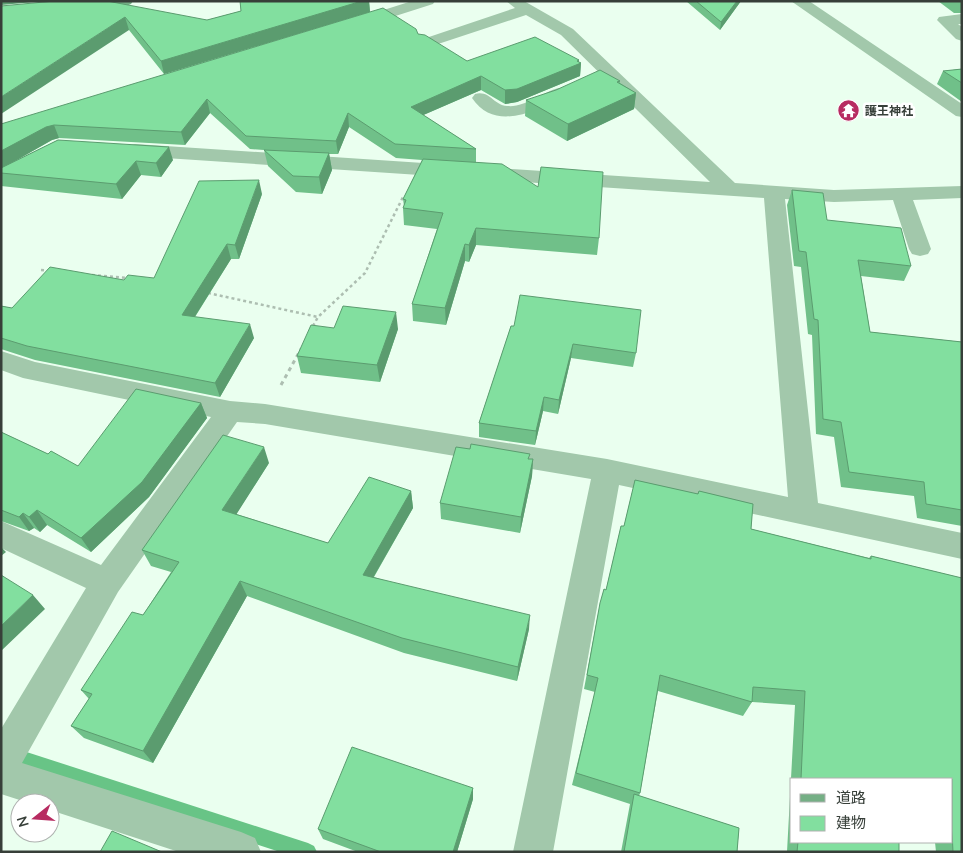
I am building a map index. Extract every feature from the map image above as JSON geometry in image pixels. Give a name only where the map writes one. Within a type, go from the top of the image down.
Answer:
[{"type":"main road","points":[[1,12],[126,1]]},
{"type":"street","points":[[342,28],[428,1]]},
{"type":"street","points":[[798,1],[962,112]]},
{"type":"street","points":[[426,43],[520,5],[567,32],[728,188]]},
{"type":"street","points":[[962,19],[945,20],[962,36]]},
{"type":"street","points":[[591,80],[609,73]]},
{"type":"street","points":[[914,80],[942,77]]},
{"type":"street","points":[[480,98],[500,111],[511,110],[526,107],[572,88]]},
{"type":"street","points":[[120,149],[418,167],[834,196],[962,192]]},
{"type":"street","points":[[774,191],[804,512]]},
{"type":"street","points":[[901,194],[920,249]]},
{"type":"street","points":[[1,360],[32,371],[230,411],[265,414],[607,470],[962,546]]},
{"type":"street","points":[[230,411],[107,582],[5,761],[241,852]]},
{"type":"street","points":[[533,852],[607,470]]},
{"type":"street","points":[[1,534],[107,582]]},
{"type":"path","points":[[309,333],[318,317],[365,273],[418,167]]},
{"type":"path","points":[[41,270],[61,272]]},
{"type":"path","points":[[90,275],[138,279]]},
{"type":"path","points":[[204,292],[318,317]]},
{"type":"path","points":[[265,414],[305,341]]},
{"type":"building","points":[[55,1],[107,1],[207,20],[241,11],[240,1],[362,1],[161,61],[125,17],[1,97],[1,6]]},
{"type":"building","points":[[696,1],[737,1],[721,22]]},
{"type":"building","points":[[383,8],[416,29],[418,34],[425,35],[467,61],[535,37],[579,60],[577,61],[581,63],[517,89],[505,90],[481,76],[411,107],[476,149],[395,144],[348,113],[336,141],[246,136],[207,99],[181,132],[54,125],[46,127],[1,151],[1,124]]},
{"type":"building","points":[[962,69],[962,83],[943,71]]},
{"type":"building","points":[[600,70],[636,93],[568,124],[526,100],[556,90]]},
{"type":"building","points":[[58,140],[169,147],[156,163],[136,161],[116,184],[1,173],[1,168]]},
{"type":"building","points":[[264,150],[329,153],[319,177],[293,176]]},
{"type":"building","points":[[423,159],[502,164],[538,187],[541,167],[603,172],[599,238],[476,228],[469,245],[465,244],[445,308],[412,304],[443,213],[403,208],[406,200],[403,199]]},
{"type":"building","points":[[259,180],[235,245],[227,244],[182,315],[250,324],[215,383],[27,346],[1,338],[1,306],[12,308],[50,267],[124,280],[128,275],[154,278],[199,181]]},
{"type":"building","points":[[792,190],[823,193],[827,220],[901,228],[911,266],[858,260],[870,332],[962,342],[962,510],[926,504],[924,482],[849,472],[841,422],[823,419],[818,320],[814,319],[806,252],[799,251]]},
{"type":"building","points":[[520,295],[641,310],[636,353],[573,344],[559,400],[544,397],[536,431],[479,423],[511,326],[514,326]]},
{"type":"building","points":[[343,306],[396,312],[377,365],[297,356],[311,325],[334,328]]},
{"type":"building","points":[[136,389],[201,403],[142,482],[81,538],[37,510],[29,517],[23,513],[19,517],[1,510],[1,432],[48,454],[51,451],[78,466]]},
{"type":"building","points":[[223,435],[264,447],[222,510],[328,543],[369,477],[411,491],[363,575],[530,615],[518,667],[402,638],[240,581],[143,751],[71,726],[92,694],[81,690],[132,612],[143,615],[179,562],[142,550]]},
{"type":"building","points":[[471,444],[530,454],[528,459],[533,459],[521,517],[440,503],[456,447],[470,449]]},
{"type":"building","points":[[635,480],[698,494],[699,491],[753,504],[751,529],[871,559],[871,556],[962,578],[962,852],[953,852],[953,778],[801,778],[805,691],[753,687],[752,702],[660,675],[640,793],[576,773],[598,678],[587,675],[600,603],[604,589],[606,590],[621,526],[624,526]]},
{"type":"building","points":[[1,575],[33,595],[1,626]]},
{"type":"building","points":[[352,747],[473,788],[453,852],[381,852],[318,829]]},
{"type":"building","points":[[634,794],[739,828],[737,852],[624,852]]},
{"type":"building","points":[[112,831],[162,852],[100,852]]},
{"type":"building","points":[[798,843],[899,843],[899,852],[797,852]]},
{"type":"waterway","points":[[8,754],[308,852]]},
{"type":"place","name":"護王神社","points":[[849,111]]}]
